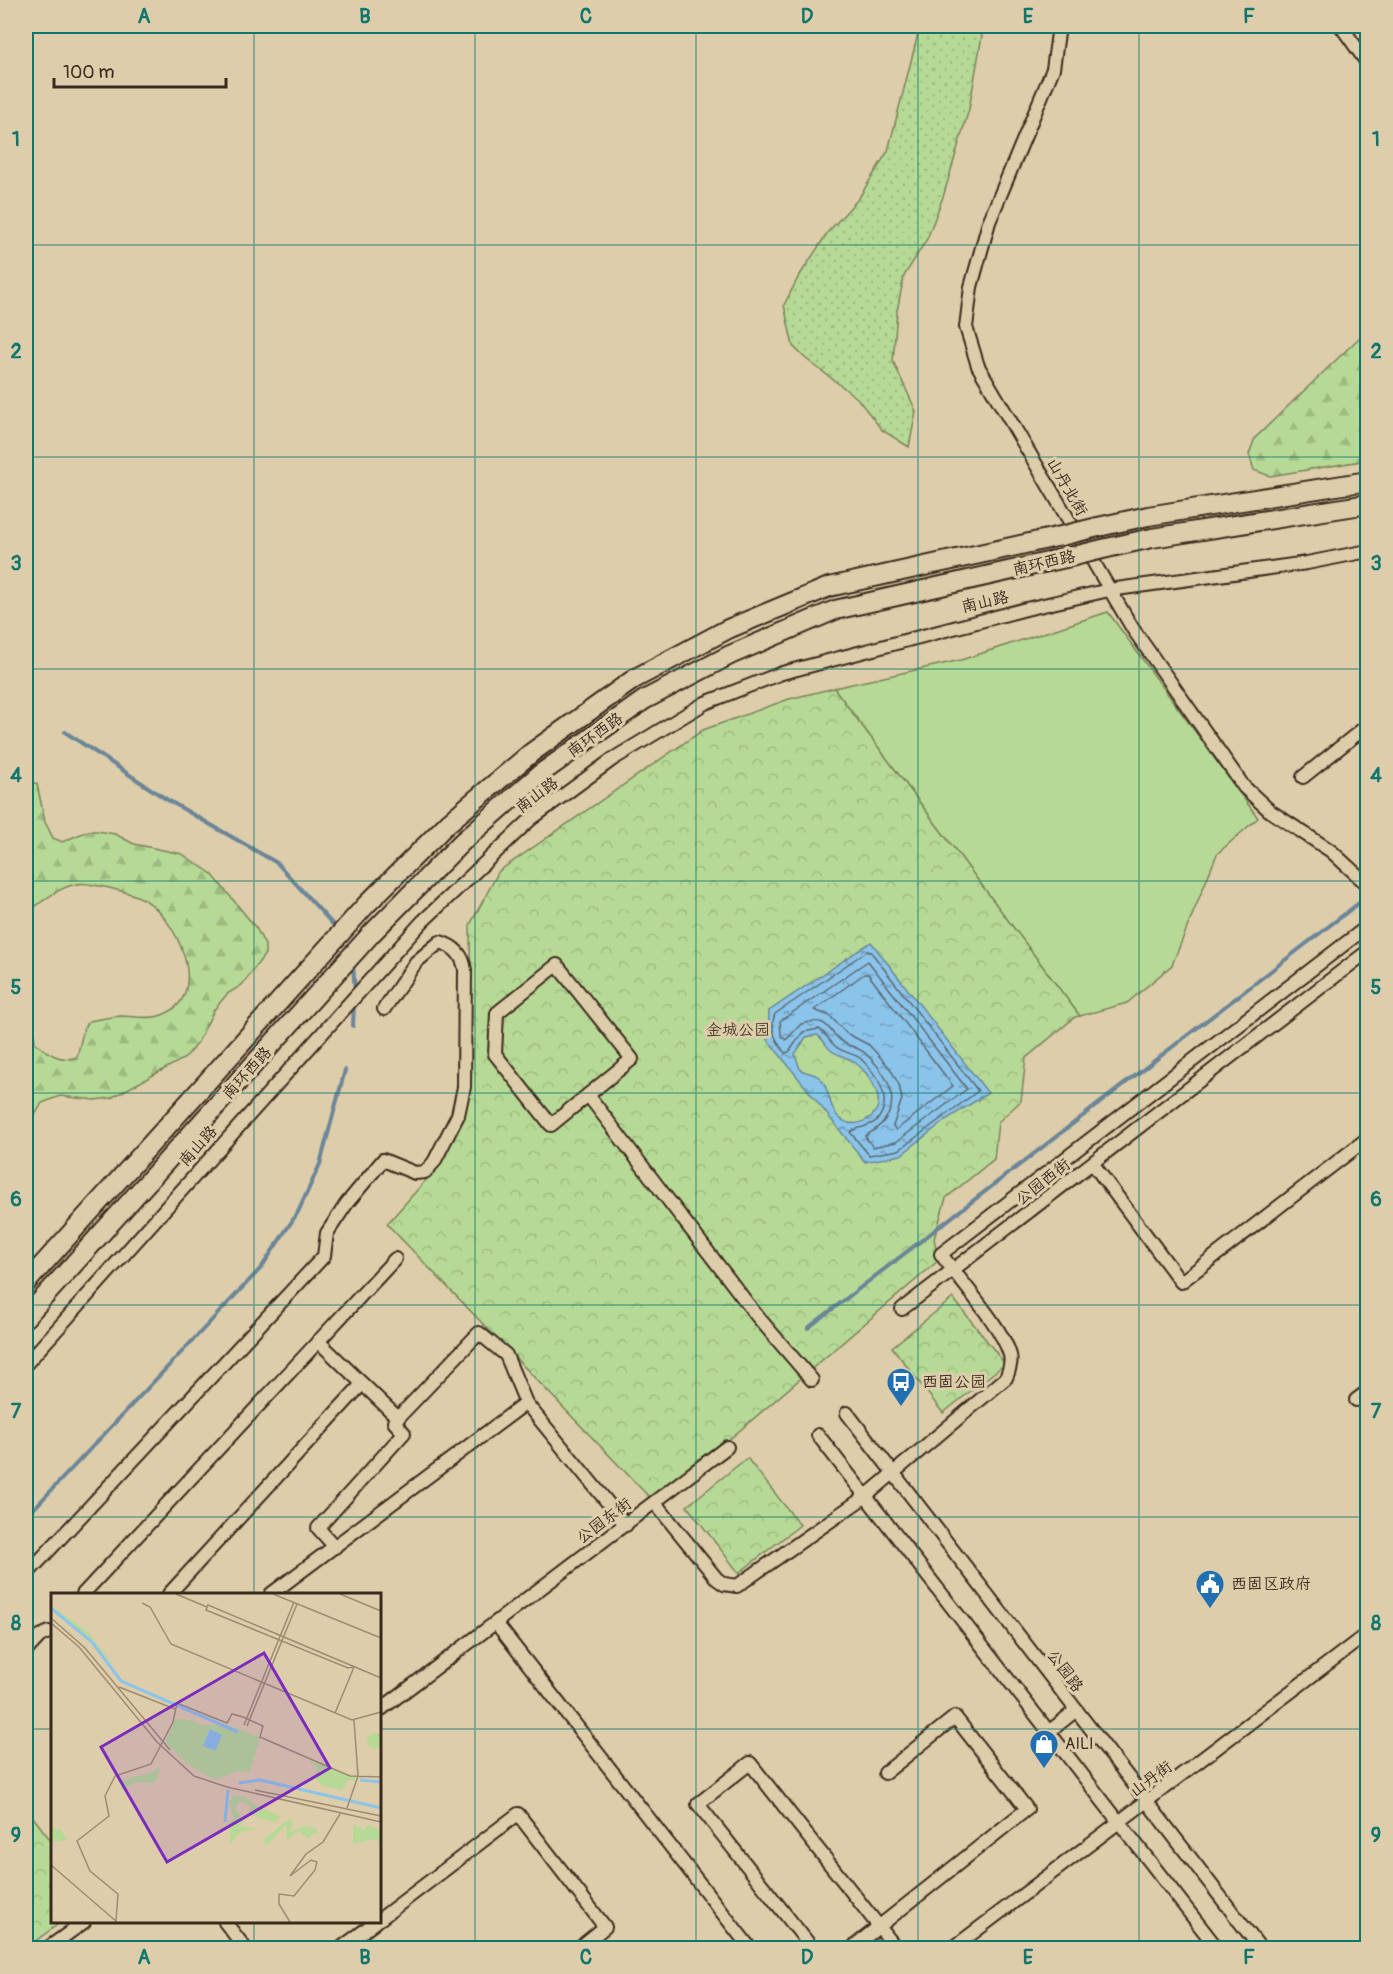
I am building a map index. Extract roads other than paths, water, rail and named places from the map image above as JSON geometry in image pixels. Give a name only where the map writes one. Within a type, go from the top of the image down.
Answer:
[{"type":"highway","name":"南环西路","points":[[26,1283],[366,905],[448,823],[531,753],[634,679],[728,629],[829,587],[1148,516],[1368,481]]},
{"type":"highway","name":"南环西路","points":[[26,1317],[372,933],[462,842],[540,774],[644,700],[730,655],[835,610],[1152,538],[1368,504]]},
{"type":"street","name":"山丹北街","points":[[1059,26],[1053,69],[988,222],[971,287],[966,327],[978,366],[1133,629],[1244,787],[1270,811],[1362,873],[1368,885]]},
{"type":"street","points":[[1341,26],[1368,64]]},
{"type":"street","name":"南山路","points":[[26,1364],[400,946],[531,819],[614,759],[705,703],[782,672],[936,630],[1109,590],[1307,563],[1368,551]]},
{"type":"street","points":[[1303,777],[1368,725]]},
{"type":"street","points":[[866,1496],[894,1475],[1006,1378],[1010,1368],[1011,1358],[1000,1335],[941,1254],[1368,926]]},
{"type":"street","points":[[26,1575],[324,1256],[327,1233],[347,1203],[383,1160],[415,1173],[425,1172],[434,1162],[458,1115],[464,1087],[465,970],[458,952],[440,942],[416,962],[384,1009]]},
{"type":"street","points":[[400,946],[416,962]]},
{"type":"street","name":"公园西街","points":[[902,1309],[954,1272],[1368,951]]},
{"type":"street","points":[[557,965],[632,1059],[588,1095],[551,1125],[495,1054],[497,1013],[557,965]]},
{"type":"street","points":[[588,1095],[757,1316],[812,1380]]},
{"type":"street","points":[[1093,1164],[1181,1282],[1368,1138]]},
{"type":"street","points":[[84,1593],[395,1259]]},
{"type":"street","points":[[335,1547],[318,1528],[404,1433],[394,1422],[479,1333],[506,1355],[526,1403],[626,1525]]},
{"type":"street","points":[[318,1341],[398,1418]]},
{"type":"street","points":[[170,1593],[362,1384]]},
{"type":"street","points":[[1356,1400],[1368,1391]]},
{"type":"street","points":[[272,1593],[526,1403]]},
{"type":"street","name":"公园路","points":[[847,1413],[1146,1804],[1260,1948]]},
{"type":"street","points":[[818,1435],[1217,1948]]},
{"type":"street","points":[[655,1503],[727,1447]]},
{"type":"street","name":"公园东街","points":[[381,1709],[655,1503],[717,1579],[731,1587],[748,1579],[866,1496]]},
{"type":"street","points":[[496,1623],[750,1948]]},
{"type":"street","points":[[26,1651],[40,1636],[51,1631]]},
{"type":"street","name":"山丹街","points":[[953,1948],[1146,1804],[1368,1633]]},
{"type":"street","points":[[1050,1731],[1075,1711]]},
{"type":"street","points":[[852,1948],[1027,1809],[955,1717],[885,1773]]},
{"type":"street","points":[[812,1948],[698,1804],[750,1763],[896,1948]]},
{"type":"street","points":[[381,1918],[518,1814],[605,1927],[579,1948]]},
{"type":"street","points":[[48,1948],[83,1923]]},
{"type":"street","points":[[226,1923],[245,1948]]},
{"type":"street","points":[[341,1948],[374,1923]]},
{"type":"water","points":[[871,942],[988,1093],[947,1119],[901,1155],[865,1162],[768,1040],[769,1011]],"holes":[[[817,1035],[832,1051],[860,1066],[872,1082],[878,1099],[877,1107],[874,1114],[864,1121],[849,1123],[839,1117],[832,1107],[820,1078],[800,1069],[795,1054],[806,1037]]]},
{"type":"waterway","points":[[65,732],[166,799],[277,863],[337,929]]},
{"type":"waterway","points":[[808,1328],[1368,896]]},
{"type":"waterway","points":[[353,964],[355,992]]},
{"type":"waterway","points":[[353,1026],[354,1003]]},
{"type":"waterway","points":[[26,1517],[261,1268],[298,1212],[320,1164],[345,1070]]},
{"type":"place","name":"西固公园","points":[[901,1408]]},
{"type":"place","name":"西固区政府","points":[[1210,1610]]},
{"type":"place","name":"AILI","points":[[1044,1770]]},
{"type":"park label","name":"金城公园","points":[[738,1030]]}]
